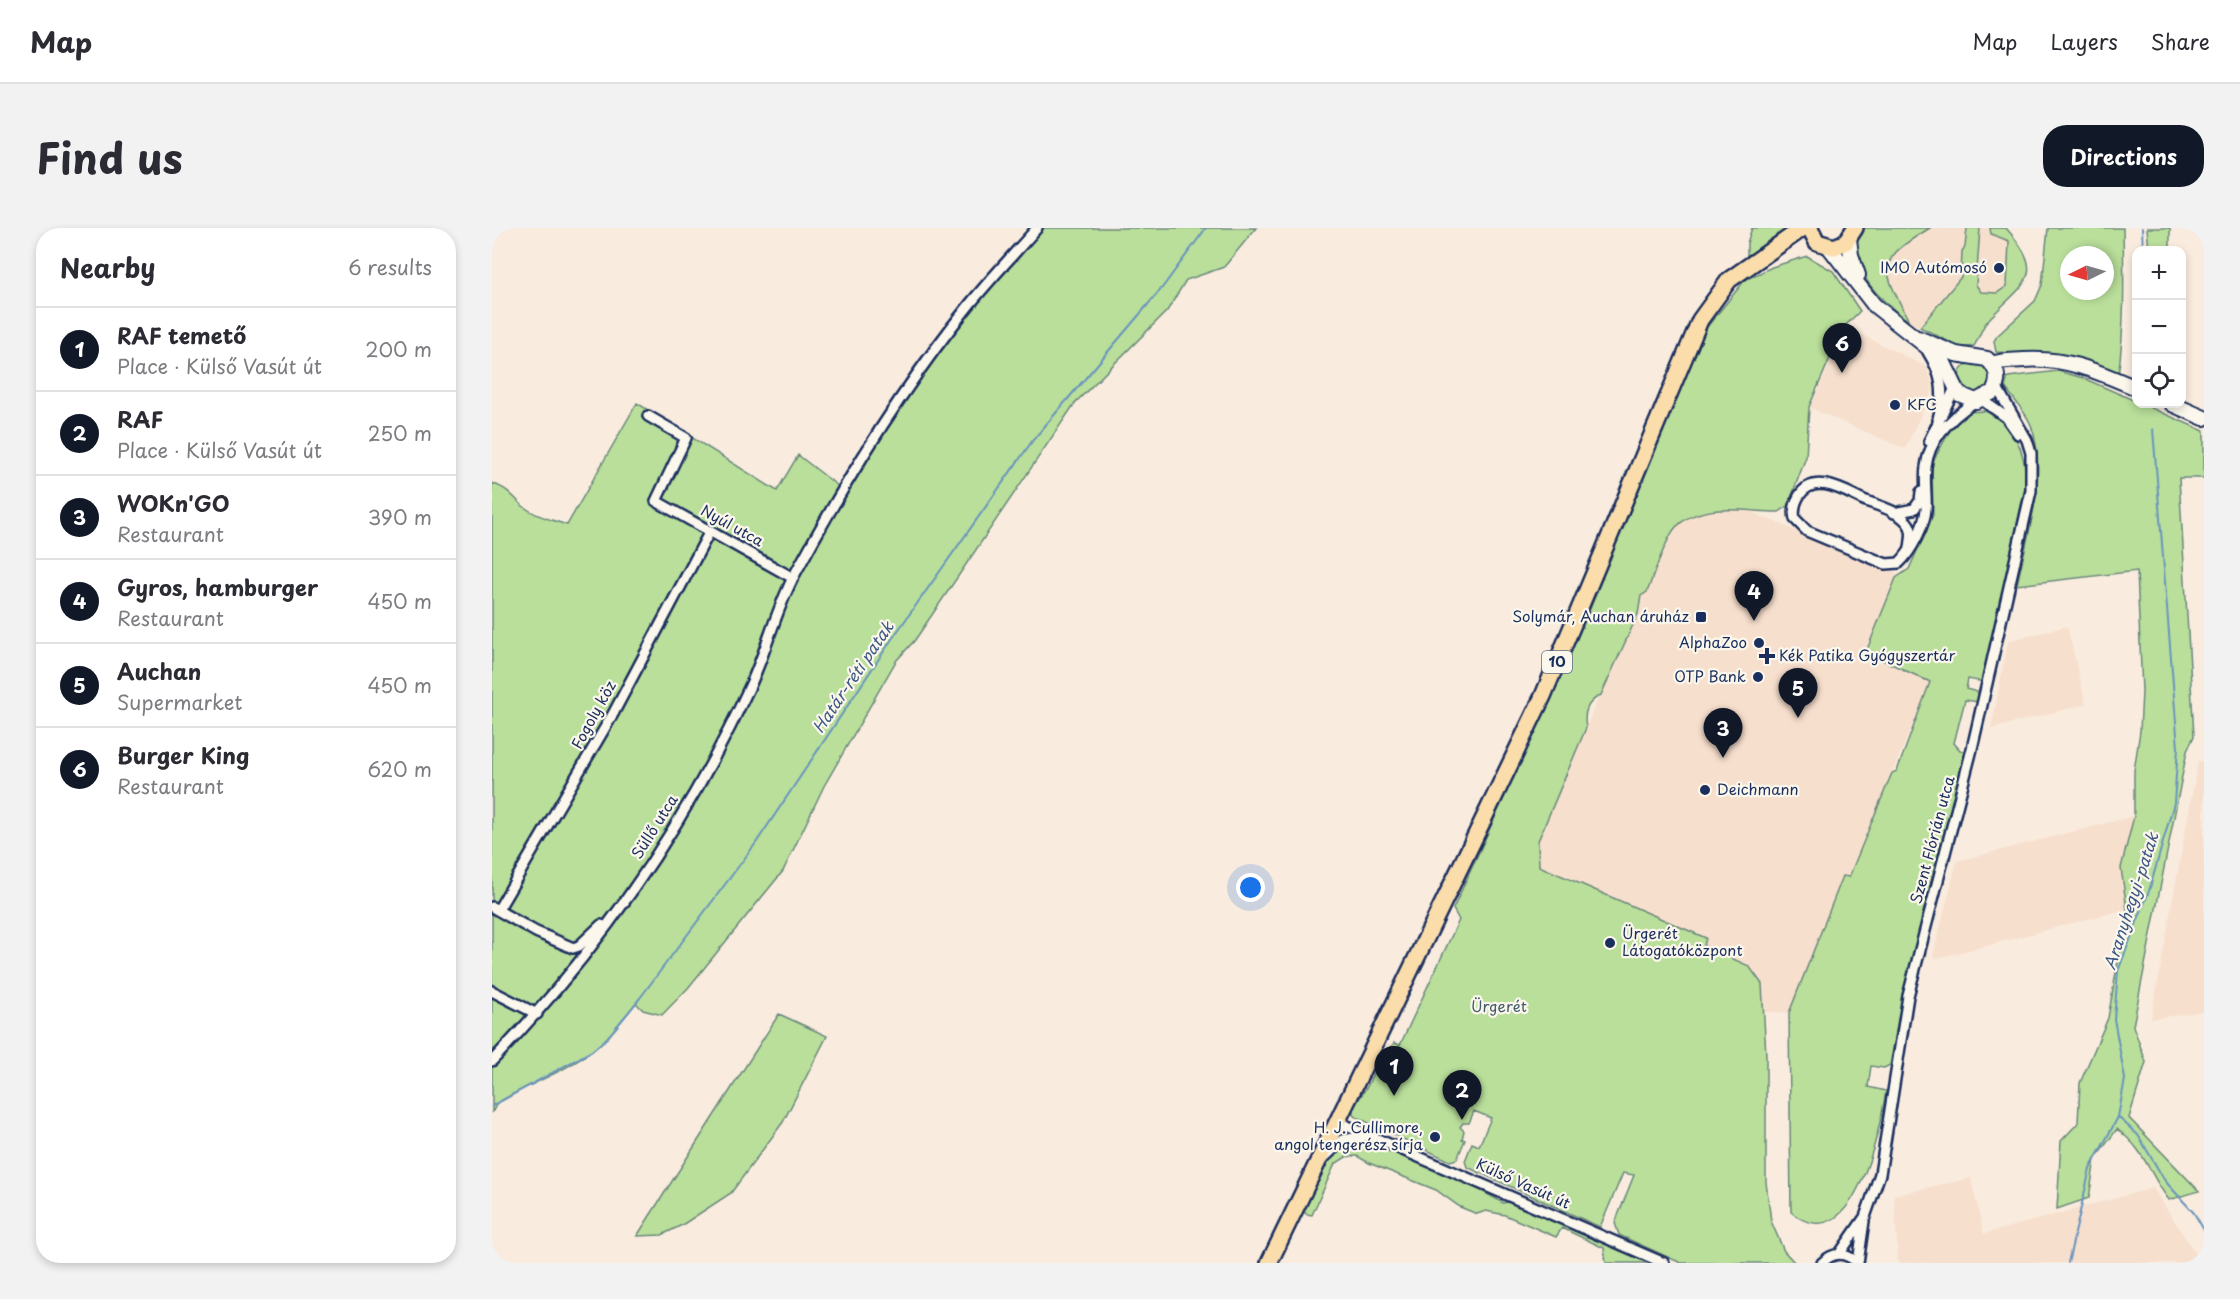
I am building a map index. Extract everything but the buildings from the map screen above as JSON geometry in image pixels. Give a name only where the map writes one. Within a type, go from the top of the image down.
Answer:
[{"type":"main road","name":"10","points":[[1269,1263],[1543,696],[1700,320],[1729,280],[1803,228]]},
{"type":"main road","name":"10","points":[[1762,256],[1795,244],[1819,239],[1842,245],[1853,231]]},
{"type":"street","name":"Süllő utca","points":[[492,1062],[537,1014],[635,888],[696,791],[750,685],[793,578],[842,489],[906,392],[969,304],[1037,228]]},
{"type":"street","points":[[1853,231],[1851,255],[1865,293]]},
{"type":"street","points":[[1819,239],[1886,316],[1918,338],[1944,363],[1964,398],[1979,401]]},
{"type":"street","points":[[1918,338],[1968,357],[1980,357],[1992,364],[2010,360],[2040,359],[2074,363],[2132,386]]},
{"type":"street","points":[[1918,338],[1941,379],[1942,397],[1934,432]]},
{"type":"street","points":[[1894,513],[1907,512],[1920,501],[1921,464],[1954,384],[1957,366],[1968,357]]},
{"type":"street","points":[[1910,549],[1912,531],[1905,520],[1894,513],[1820,483],[1806,488],[1800,494],[1794,513],[1797,523],[1807,531],[1886,564],[1899,563],[1910,549],[1925,514],[1926,465],[1930,452],[1953,419],[1988,397],[1997,383],[2023,360]]},
{"type":"street","points":[[1992,364],[1997,383]]},
{"type":"street","name":"Szent Flórián utca","points":[[1858,1263],[1865,1217],[1880,1174],[1908,996],[1987,689],[2027,513],[2031,470],[2027,440],[1997,383]]},
{"type":"street","name":"Szent Flórián utca","points":[[1979,401],[1999,411],[2012,425],[2031,470]]},
{"type":"street","points":[[2182,408],[2204,418]]},
{"type":"street","name":"Nyúl utca","points":[[648,416],[686,438],[656,501],[793,578]]},
{"type":"street","name":"Fogoly köz","points":[[495,908],[613,714],[710,531]]},
{"type":"street","points":[[495,908],[536,932],[573,948],[579,946],[601,925],[606,927]]},
{"type":"street","points":[[492,991],[537,1014]]},
{"type":"street","name":"Külső Vasút út","points":[[1338,1122],[1665,1263]]},
{"type":"street","points":[[1313,1174],[1338,1143],[1348,1138],[1368,1136]]},
{"type":"street","name":"Szent Flórián utca","points":[[1840,1253],[1865,1217]]},
{"type":"street","points":[[1822,1263],[1831,1255],[1840,1253],[1848,1255],[1858,1263]]},
{"type":"shaded area","points":[[1930,228],[1967,228],[1965,247],[1962,251],[1961,277],[1920,327],[1909,321],[1893,291],[1886,267],[1900,247]]},
{"type":"shaded area","points":[[1980,228],[1990,228],[1991,234],[2009,241],[2007,286],[1997,293],[1981,292],[1976,285]]},
{"type":"shaded area","points":[[1846,327],[1927,367],[1933,389],[1905,449],[1810,408]]},
{"type":"shaded area","points":[[1702,508],[1744,509],[1906,577],[1931,682],[1848,877],[1843,876],[1789,1013],[1764,1012],[1762,984],[1749,966],[1704,946],[1706,938],[1537,869],[1536,842],[1674,524]]},
{"type":"shaded area","points":[[2067,626],[2086,704],[1991,729],[2008,641]]},
{"type":"shaded area","points":[[2198,761],[2204,762],[2204,1011],[2151,1019]]},
{"type":"shaded area","points":[[2134,816],[2121,868],[2127,909],[1935,959],[1933,955],[1957,861]]},
{"type":"shaded area","points":[[1971,1178],[1984,1234],[2153,1188],[2202,1263],[1898,1263],[1894,1195]]},
{"type":"green space","points":[[1038,228],[1256,228],[1224,267],[1186,280],[1167,311],[1075,403],[915,640],[896,661],[824,786],[783,871],[688,988],[662,1015],[643,1010],[636,1003],[610,1035],[592,1051],[569,1066],[497,1103],[492,1113],[492,483],[506,490],[533,512],[567,525],[637,403],[777,491],[798,455],[838,486],[870,436],[950,329]]},
{"type":"green space","points":[[1752,228],[1796,228],[1747,256],[1747,243]]},
{"type":"green space","points":[[1862,228],[1930,228],[1900,249],[1892,257],[1888,266],[1893,288],[1909,321],[1886,303],[1867,281],[1857,256],[1857,242]]},
{"type":"green space","points":[[1967,228],[1980,228],[1976,285],[1981,292],[1997,293],[2007,286],[2009,241],[1991,234],[1990,228],[2006,228],[2019,244],[2029,268],[2022,286],[1987,321],[1974,346],[1961,348],[1920,327],[1961,277],[1962,251],[1965,247]]},
{"type":"green space","points":[[2048,228],[2123,228],[2123,321],[2118,376],[2076,357],[1996,352],[1994,341],[1997,336],[2035,301],[2042,285]]},
{"type":"green space","points":[[2147,228],[2170,228],[2170,246],[2149,246]]},
{"type":"green space","name":"Ürgerét","points":[[1807,256],[1833,271],[1860,311],[1843,328],[1809,407],[1806,457],[1788,506],[1779,512],[1711,511],[1686,519],[1672,532],[1647,592],[1641,596],[1638,614],[1601,695],[1587,708],[1586,728],[1538,841],[1539,866],[1706,938],[1704,946],[1749,966],[1762,984],[1766,1055],[1766,1182],[1771,1221],[1784,1251],[1795,1263],[1681,1263],[1619,1235],[1615,1223],[1634,1175],[1623,1173],[1600,1227],[1467,1167],[1465,1161],[1472,1143],[1479,1146],[1491,1118],[1474,1111],[1469,1123],[1463,1123],[1460,1127],[1464,1131],[1462,1139],[1465,1140],[1457,1159],[1450,1161],[1354,1116],[1352,1110],[1368,1085],[1382,1053],[1390,1050],[1394,1043],[1400,1045],[1459,920],[1453,909],[1588,614],[1670,405],[1707,327],[1745,280],[1772,267]]},
{"type":"green space","points":[[1975,362],[1986,367],[1991,378],[1986,389],[1975,394],[1964,389],[1959,378],[1964,367]]},
{"type":"green space","points":[[2058,371],[2083,378],[2132,399],[2132,408],[2151,408],[2204,431],[2204,478],[2179,478],[2194,736],[2187,751],[2133,1026],[2146,1062],[2129,1118],[2199,1191],[2169,1200],[2141,1154],[2117,1129],[2095,1159],[2089,1198],[2057,1209],[2061,1141],[2078,1123],[2080,1083],[2108,1018],[2127,910],[2121,868],[2134,816],[2134,771],[2140,731],[2142,692],[2137,571],[2017,585],[2031,526],[2038,464],[2036,444],[2029,420],[2005,387],[2008,377]]},
{"type":"green space","points":[[1985,411],[2004,423],[2016,439],[2023,459],[2026,482],[1984,682],[1968,679],[1966,689],[1981,693],[1979,702],[1965,700],[1954,743],[1960,750],[1967,752],[1903,997],[1890,1065],[1884,1068],[1871,1066],[1868,1087],[1886,1091],[1870,1160],[1860,1185],[1847,1206],[1831,1220],[1813,1223],[1791,1212],[1789,1013],[1843,876],[1849,877],[1892,773],[1897,771],[1930,682],[1866,652],[1896,578],[1909,569],[1933,515],[1932,463],[1951,429],[1968,412]]},
{"type":"green space","points":[[779,1014],[827,1036],[783,1122],[731,1193],[682,1225],[662,1235],[637,1236]]},
{"type":"green space","points":[[1352,1142],[1372,1144],[1466,1182],[1503,1203],[1512,1201],[1654,1263],[1606,1263],[1604,1248],[1562,1228],[1556,1237],[1505,1215],[1486,1211],[1477,1214],[1460,1207],[1436,1190],[1357,1156],[1346,1157],[1335,1164],[1312,1215],[1306,1214],[1304,1211],[1322,1171],[1334,1153]]},
{"type":"waterway","name":"Határ-réti patak","points":[[492,1106],[592,1051],[608,1037],[640,998],[756,843],[892,639],[1033,440],[1162,288],[1206,228]]},
{"type":"waterway","name":"Aranyhegyi-patak","points":[[2142,228],[2143,246]]},
{"type":"waterway","name":"Aranyhegyi-patak","points":[[2068,1263],[2090,1169],[2118,1117],[2125,1079],[2114,1019],[2118,971],[2149,891],[2174,803],[2178,748],[2153,429]]},
{"type":"waterway","points":[[2118,1117],[2138,1135],[2165,1181],[2194,1213],[2204,1230]]},
{"type":"railway","points":[[2202,228],[2204,244]]},
{"type":"place","name":"IMO Autómosó","points":[[1999,268]]},
{"type":"place","name":"Burger King","points":[[1842,373]]},
{"type":"place","name":"KFC","points":[[1895,405]]},
{"type":"place","name":"Solymár, Auchan áruház","points":[[1701,617]]},
{"type":"place","name":"Gyros, hamburger","points":[[1754,621]]},
{"type":"place","name":"AlphaZoo","points":[[1759,643]]},
{"type":"place","name":"Kék Patika Gyógyszertár","points":[[1767,656]]},
{"type":"place","name":"OTP Bank","points":[[1758,677]]},
{"type":"place","name":"Auchan","points":[[1798,718]]},
{"type":"place","name":"WOKn'GO","points":[[1723,758]]},
{"type":"place","name":"Deichmann","points":[[1705,790]]},
{"type":"place","name":"Ürgerét Látogatóközpont","points":[[1610,943]]},
{"type":"place","name":"RAF temető","points":[[1394,1096]]},
{"type":"place","name":"RAF","points":[[1462,1120]]},
{"type":"place","name":"H. J. Cullimore, angol tengerész sírja","points":[[1435,1137]]}]
